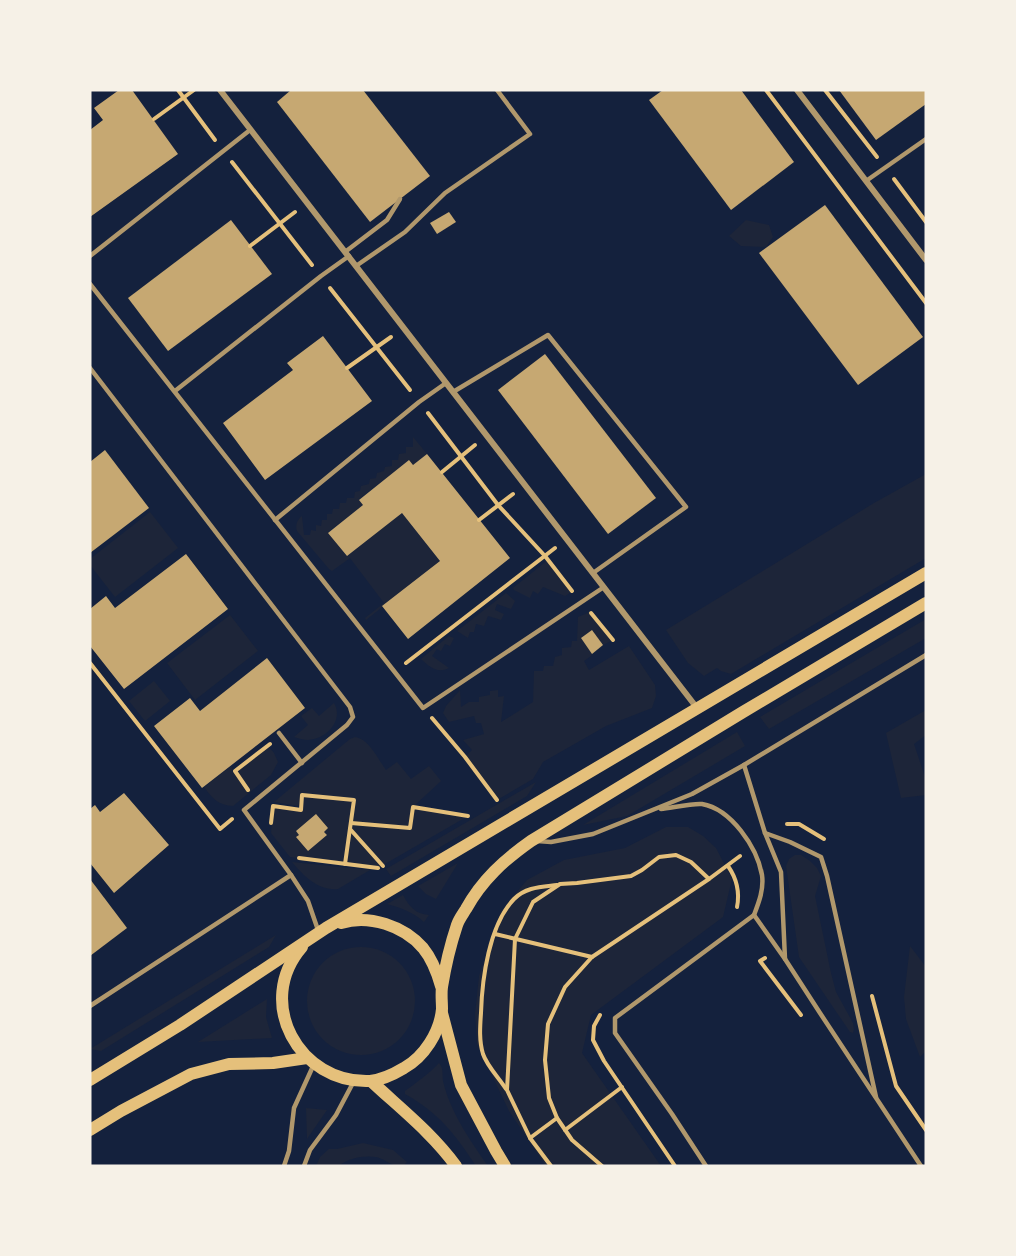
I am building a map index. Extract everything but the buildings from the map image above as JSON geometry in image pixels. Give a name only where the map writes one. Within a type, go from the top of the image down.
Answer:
[{"type":"main road","points":[[90,1080],[180,1025],[318,934],[926,573]]},
{"type":"main road","points":[[441,989],[458,924],[474,894],[494,870],[511,855],[735,716],[926,603]]},
{"type":"main road","points":[[442,1011],[435,1034],[423,1053],[405,1068],[371,1081],[355,1080],[339,1077],[310,1061],[301,1052],[290,1034],[283,1015],[282,994],[286,974],[295,955],[318,934],[345,921],[366,920],[386,924],[405,932],[422,947],[435,966],[441,989],[442,1011],[461,1085],[505,1166]]},
{"type":"main road","points":[[90,1130],[191,1074],[230,1064],[310,1061]]},
{"type":"main road","points":[[371,1081],[420,1124],[443,1148],[456,1166]]},
{"type":"street","points":[[220,90],[697,708]]},
{"type":"street","points":[[796,90],[926,260]]},
{"type":"lane","points":[[356,266],[405,232],[445,193],[530,134],[497,90]]},
{"type":"lane","points":[[90,256],[250,130]]},
{"type":"lane","points":[[866,181],[926,139]]},
{"type":"lane","points":[[175,390],[347,254],[387,220],[400,199]]},
{"type":"lane","points":[[90,284],[423,708],[604,587]]},
{"type":"lane","points":[[453,392],[548,335],[686,507],[593,573]]},
{"type":"lane","points":[[90,368],[350,707],[353,717],[347,725],[244,810],[308,901],[318,934]]},
{"type":"lane","points":[[275,520],[446,382]]},
{"type":"lane","points":[[531,841],[551,842],[593,834],[692,794],[926,655]]},
{"type":"lane","points":[[280,734],[302,763]]},
{"type":"lane","points":[[744,765],[765,833],[781,872],[785,959]]},
{"type":"lane","points":[[655,810],[702,804],[723,813],[752,846],[762,875],[762,895],[754,915],[615,1018],[615,1033],[706,1166]]},
{"type":"lane","points":[[765,833],[820,857],[827,876],[877,1100]]},
{"type":"lane","points":[[90,1006],[291,875]]},
{"type":"lane","points":[[754,915],[921,1166]]},
{"type":"lane","points":[[284,1166],[289,1151],[294,1108],[310,1061]]},
{"type":"lane","points":[[304,1166],[310,1150],[336,1114],[355,1080]]},
{"type":"path","points":[[178,90],[498,506],[545,556],[613,640]]},
{"type":"path","points":[[154,119],[194,90]]},
{"type":"path","points":[[766,90],[926,303]]},
{"type":"path","points":[[250,246],[307,203]]},
{"type":"path","points":[[347,368],[404,328]]},
{"type":"path","points":[[442,472],[487,435]]},
{"type":"path","points":[[479,520],[525,485]]},
{"type":"path","points":[[395,672],[567,539]]},
{"type":"path","points":[[90,663],[220,829],[244,810]]},
{"type":"path","points":[[423,708],[465,757],[497,800]]},
{"type":"path","points":[[256,800],[234,771],[280,734]]},
{"type":"path","points":[[271,824],[273,806],[301,810],[303,795],[354,800],[345,864]]},
{"type":"path","points":[[350,825],[410,828],[413,807],[468,816]]},
{"type":"path","points":[[290,857],[380,867],[350,825]]},
{"type":"path","points":[[551,1166],[530,1138],[507,1090],[484,1057],[480,1040],[482,990],[489,949],[502,916],[514,900],[528,889],[631,876],[658,857],[676,855],[691,862],[709,879]]},
{"type":"path","points":[[602,1166],[572,1140],[557,1118],[549,1098],[544,1060],[548,1024],[565,987],[592,957],[728,866],[735,877],[739,894],[734,912]]},
{"type":"path","points":[[507,1090],[515,939],[533,902],[560,884]]},
{"type":"path","points":[[495,934],[592,957]]},
{"type":"path","points":[[603,1011],[594,1026],[593,1040],[604,1061],[675,1166]]},
{"type":"path","points":[[565,1130],[622,1087]]},
{"type":"path","points":[[530,1138],[557,1118]]},
{"type":"shaded area","points":[[746,220],[769,225],[773,237],[766,247],[741,246],[729,236]]},
{"type":"shaded area","points":[[413,437],[427,454],[413,465],[409,460],[359,499],[363,505],[328,532],[347,556],[402,513],[440,561],[366,620],[365,618],[384,603],[350,558],[332,571],[329,569],[297,531],[297,523],[302,516],[304,535],[310,535],[311,530],[316,531],[316,525],[321,526],[322,520],[327,520],[327,514],[332,514],[333,509],[339,509],[340,503],[346,503],[347,498],[354,498],[355,492],[360,491],[361,486],[369,484],[370,479],[376,478],[377,473],[384,471],[385,467],[392,466],[392,460],[398,460],[399,454],[406,453],[406,447],[413,447]]},
{"type":"shaded area","points":[[926,474],[926,558],[731,674],[717,668],[704,676],[688,663],[666,630],[874,503]]},
{"type":"shaded area","points":[[150,512],[178,548],[115,597],[90,565],[90,559]]},
{"type":"shaded area","points":[[548,560],[573,591],[565,596],[543,587],[538,594],[533,591],[530,598],[514,590],[513,588]]},
{"type":"shaded area","points":[[506,593],[515,601],[511,609],[497,604],[495,610],[504,614],[501,620],[488,616],[484,626],[476,624],[474,632],[470,632],[468,638],[457,631]]},
{"type":"shaded area","points":[[590,612],[613,640],[603,645],[592,630],[581,638],[592,654],[584,661],[589,670],[629,646],[655,685],[656,696],[652,708],[606,726],[543,762],[533,779],[497,800],[465,757],[472,750],[463,740],[484,734],[481,723],[476,723],[474,716],[449,722],[443,713],[446,706],[460,690],[461,707],[469,702],[479,702],[479,697],[490,695],[490,691],[498,690],[498,697],[504,696],[501,722],[533,702],[534,671],[543,671],[544,666],[553,666],[555,657],[562,655],[562,648],[571,647],[572,641],[577,641],[578,617]]},
{"type":"shaded area","points":[[230,615],[258,651],[195,700],[167,663]]},
{"type":"shaded area","points":[[926,619],[926,638],[769,729],[760,717]]},
{"type":"shaded area","points":[[449,636],[454,638],[450,646],[445,644],[441,651],[437,649],[432,656],[449,668],[437,670],[421,659]]},
{"type":"shaded area","points":[[154,681],[170,701],[145,721],[129,701]]},
{"type":"shaded area","points":[[334,703],[337,716],[332,728],[315,739],[294,737],[308,725],[301,716],[312,708],[319,716]]},
{"type":"shaded area","points":[[926,710],[926,735],[914,744],[926,780],[926,795],[901,798],[886,733]]},
{"type":"shaded area","points":[[737,732],[745,746],[627,816],[583,825]]},
{"type":"shaded area","points":[[355,737],[369,745],[386,770],[397,762],[411,779],[429,766],[441,781],[414,806],[468,816],[378,868],[290,857],[271,833],[273,806],[300,810],[301,799],[298,806],[274,802]]},
{"type":"shaded area","points":[[268,746],[278,762],[271,775],[233,806],[216,801],[204,787],[231,766],[234,771]]},
{"type":"shaded area","points":[[536,782],[527,796],[391,876],[386,869]]},
{"type":"shaded area","points":[[666,827],[688,827],[703,836],[716,848],[732,879],[723,917],[591,1015],[582,1053],[661,1166],[546,1166],[509,1111],[477,1044],[475,1014],[479,976],[501,911],[527,880],[564,860],[625,848]]},
{"type":"shaded area","points":[[795,855],[801,855],[810,861],[821,876],[815,896],[836,992],[853,1023],[853,1033],[850,1032],[799,957],[786,866],[789,859]]},
{"type":"shaded area","points":[[292,862],[370,870],[338,889],[331,889],[312,882]]},
{"type":"shaded area","points":[[458,863],[436,899],[426,894],[418,886]]},
{"type":"shaded area","points":[[403,895],[413,909],[429,915],[424,922],[407,911],[387,904]]},
{"type":"shaded area","points":[[276,935],[269,947],[101,1051],[90,1049]]},
{"type":"shaded area","points":[[910,946],[926,967],[926,1051],[920,1057],[906,1019],[904,997]]},
{"type":"shaded area","points":[[361,947],[382,951],[399,963],[411,980],[415,1001],[411,1022],[399,1039],[382,1051],[361,1055],[340,1051],[323,1039],[311,1022],[307,1001],[311,980],[323,963],[340,951]]},
{"type":"shaded area","points":[[267,999],[266,1017],[272,1038],[198,1042]]},
{"type":"shaded area","points":[[439,1063],[447,1095],[455,1114],[488,1166],[476,1166],[445,1125],[417,1101],[405,1094],[405,1091]]},
{"type":"shaded area","points":[[306,1108],[327,1110],[307,1139]]},
{"type":"shaded area","points":[[363,1143],[393,1150],[407,1162],[403,1166],[398,1166],[376,1157],[367,1156],[351,1159],[339,1166],[316,1166],[320,1157],[329,1149]]}]
